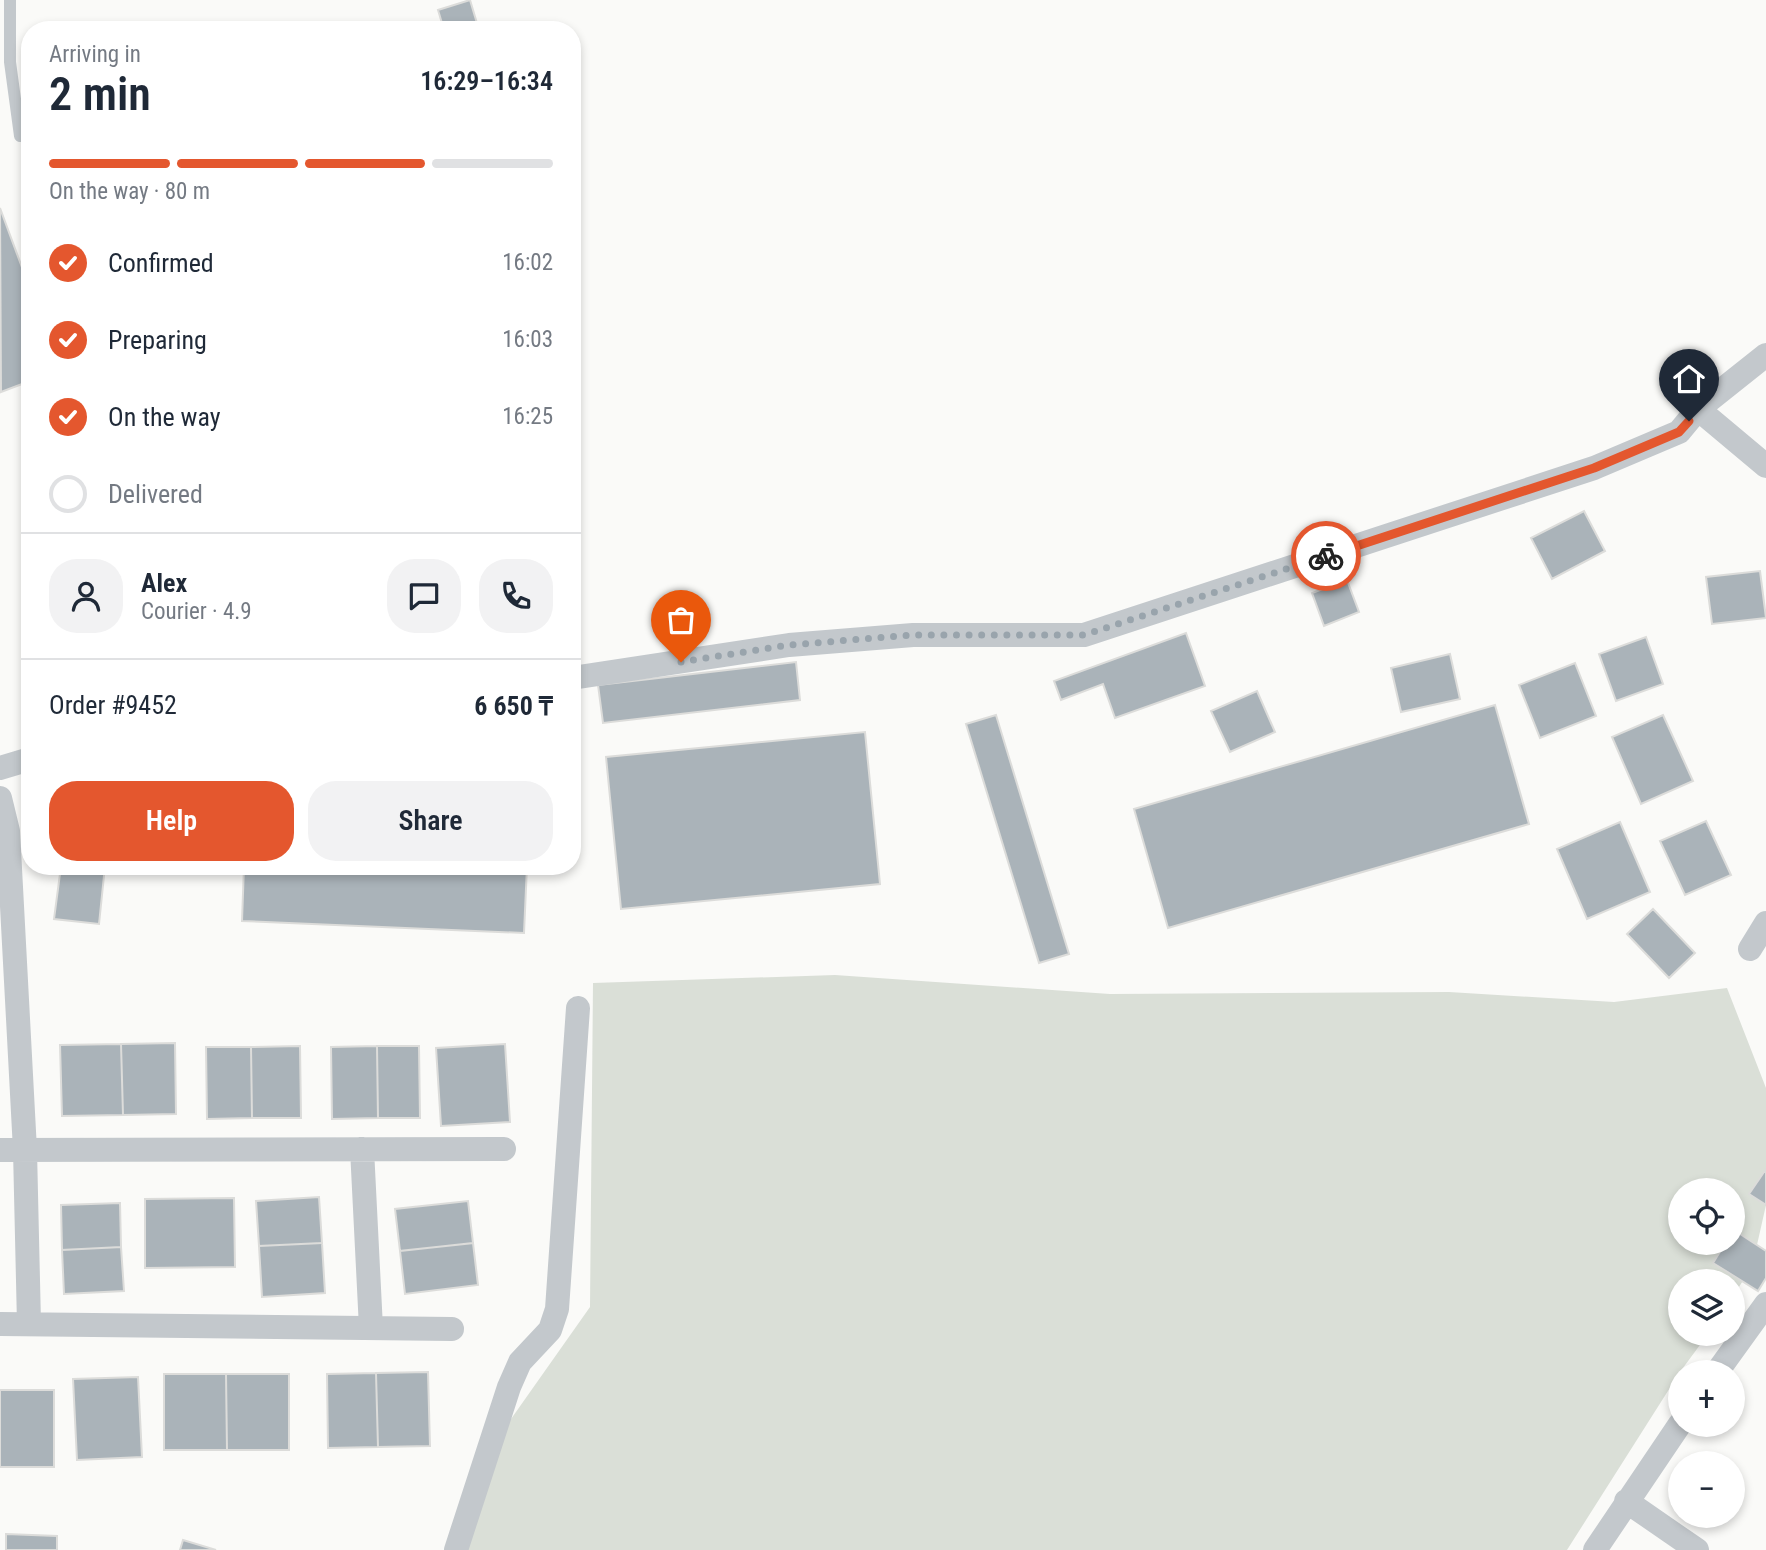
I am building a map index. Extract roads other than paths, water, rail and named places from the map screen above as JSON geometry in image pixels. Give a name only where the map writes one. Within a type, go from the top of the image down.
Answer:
[{"type":"street","points":[[581,677],[789,645],[886,637],[1084,635],[1594,468],[1679,432],[1698,409],[1766,355]]},
{"type":"street","points":[[1698,409],[1766,466]]},
{"type":"street","points":[[0,768],[21,762]]},
{"type":"street","points":[[0,798],[8,831],[12,1150],[29,1324]]},
{"type":"street","points":[[1750,949],[1766,923]]},
{"type":"street","points":[[456,1550],[509,1387],[520,1362],[550,1330],[557,1309],[578,1008]]},
{"type":"street","points":[[362,1149],[371,1328]]},
{"type":"street","points":[[12,1150],[504,1149]]},
{"type":"street","points":[[1726,1360],[1766,1304]]},
{"type":"street","points":[[0,1325],[452,1329]]},
{"type":"street","points":[[1595,1550],[1671,1437]]},
{"type":"street","points":[[1626,1500],[1697,1550]]},
{"type":"lane","points":[[10,0],[10,62],[20,136]]}]
